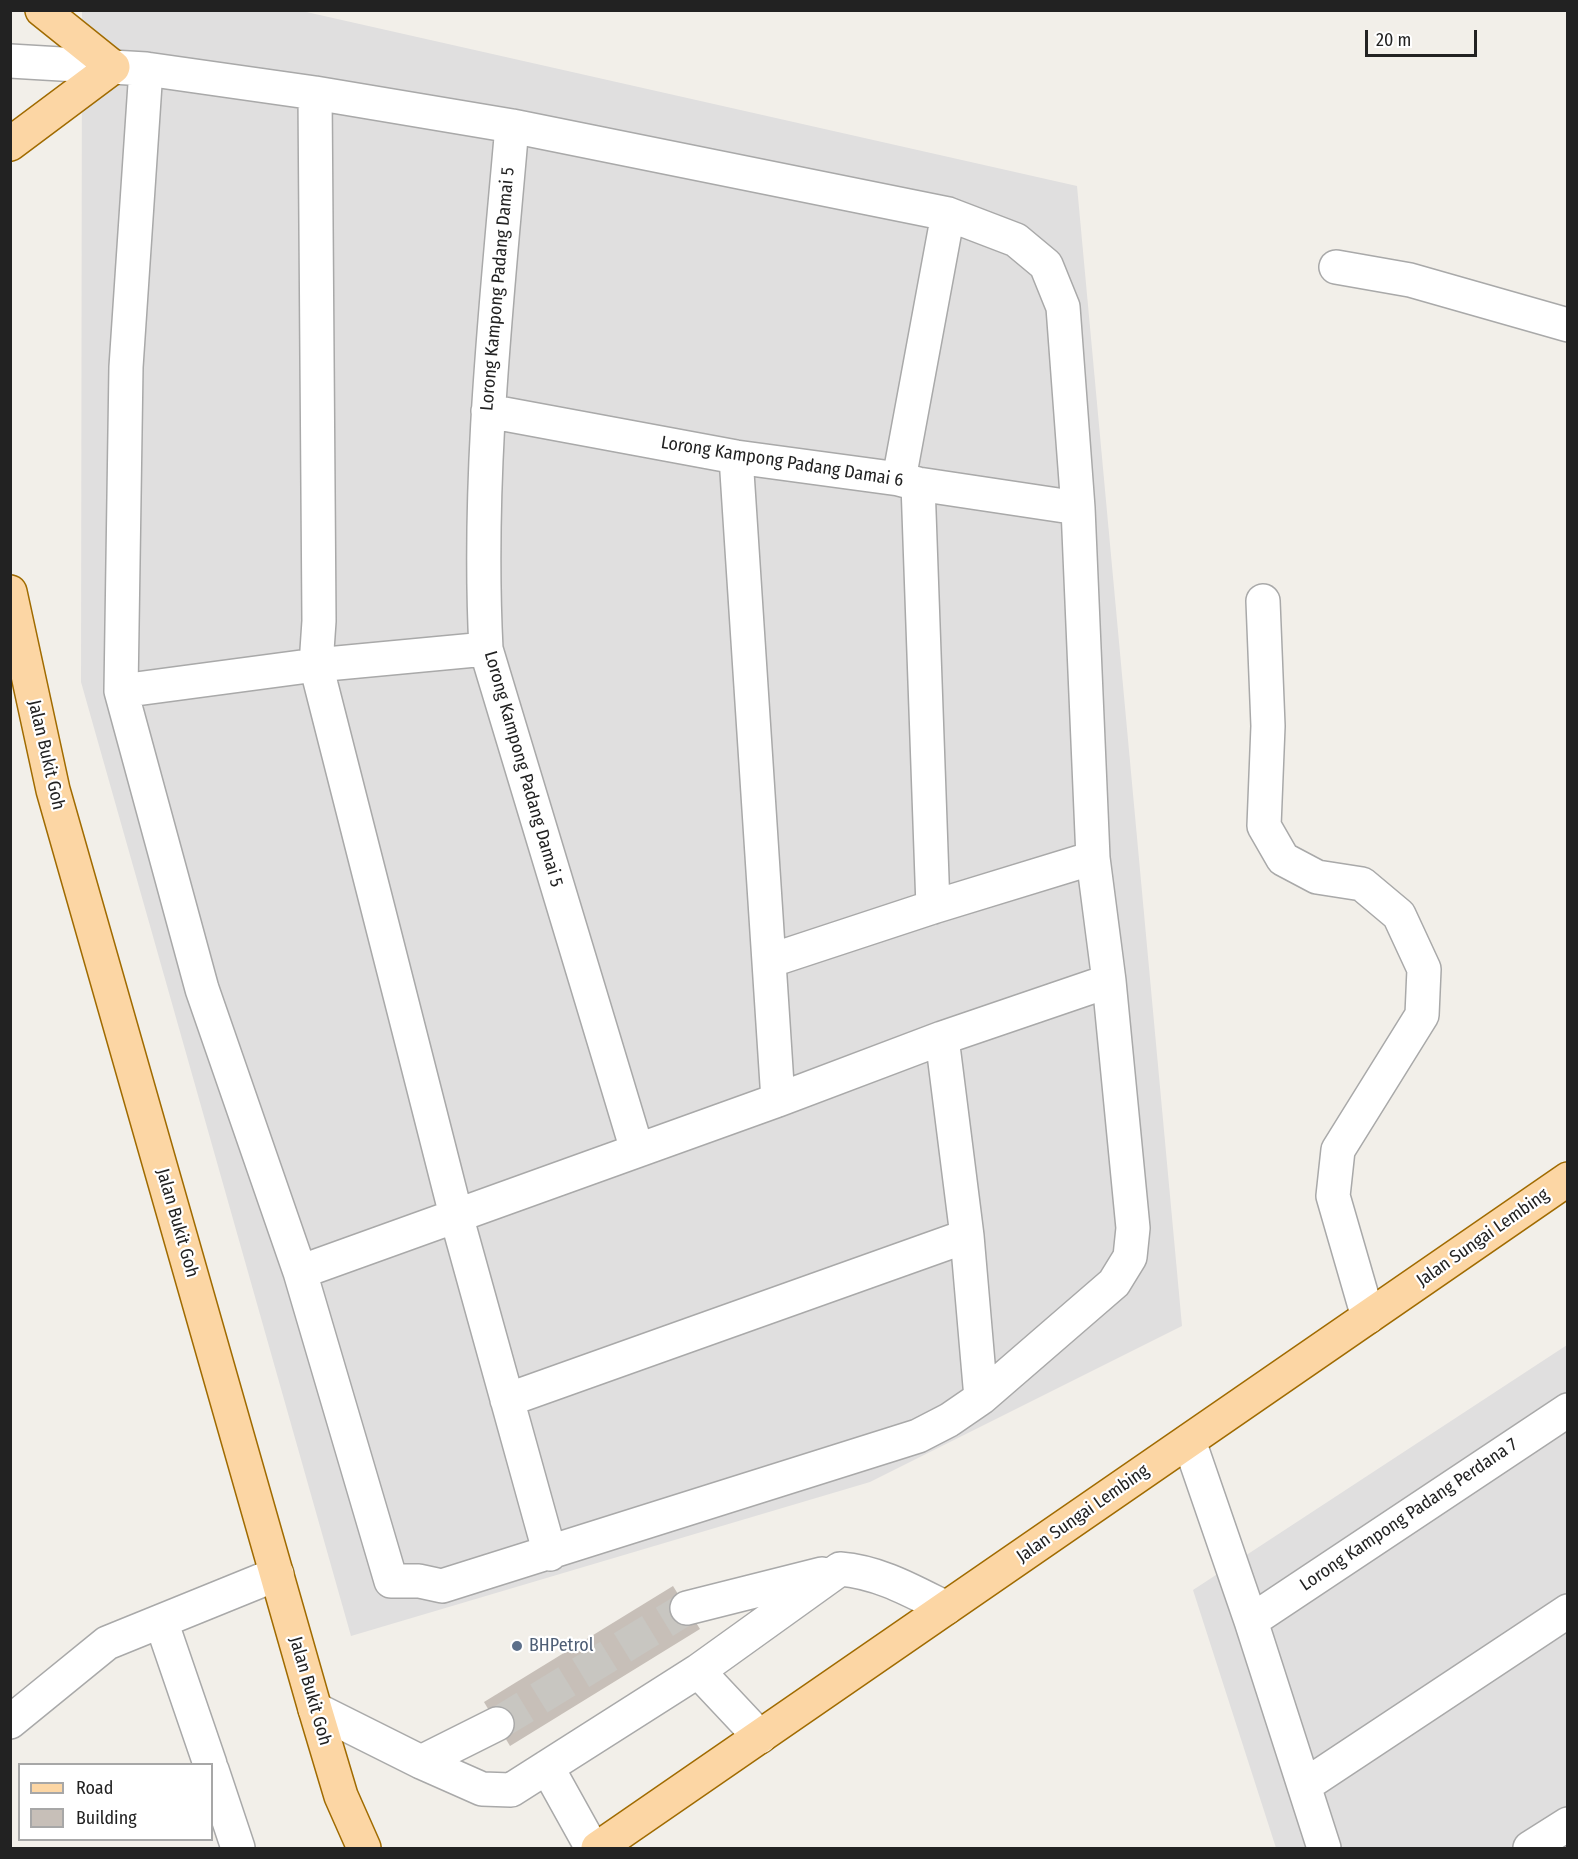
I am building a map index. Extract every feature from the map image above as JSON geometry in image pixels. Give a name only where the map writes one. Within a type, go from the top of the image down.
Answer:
[{"type":"main road","points":[[10,144],[113,67],[42,10]]},
{"type":"main road","name":"Jalan Bukit Goh","points":[[10,592],[53,790],[315,1709],[341,1796],[364,1848]]},
{"type":"main road","name":"Jalan Sungai Lembing","points":[[598,1848],[1568,1179]]},
{"type":"street","points":[[10,62],[146,69],[315,93],[512,126],[948,214],[1016,240],[1046,265],[1063,307],[1078,508],[1093,858],[1109,981],[1132,1228],[1130,1257],[1114,1283],[981,1398],[949,1420],[918,1436],[550,1554],[442,1586],[419,1581],[391,1581],[300,1272],[202,989],[122,691],[126,367],[146,69]]},
{"type":"street","points":[[315,93],[319,621],[316,665],[456,1215],[550,1554]]},
{"type":"street","name":"Lorong Kampong Padang Damai 5","points":[[512,126],[488,411],[484,593],[486,649],[637,1150]]},
{"type":"street","points":[[933,907],[908,481],[948,214]]},
{"type":"street","points":[[1336,267],[1410,280],[1568,326]]},
{"type":"street","name":"Lorong Kampong Padang Damai 6","points":[[488,411],[736,457],[1078,508]]},
{"type":"street","points":[[736,457],[778,1100]]},
{"type":"street","points":[[1263,601],[1268,726],[1264,826],[1283,859],[1317,877],[1362,884],[1399,915],[1424,969],[1422,1015],[1338,1150],[1333,1196],[1368,1317]]},
{"type":"street","points":[[122,691],[316,665],[486,649]]},
{"type":"street","points":[[769,961],[1093,858]]},
{"type":"street","points":[[300,1272],[778,1100],[942,1038],[1109,981]]},
{"type":"street","points":[[942,1038],[967,1236],[981,1398]]},
{"type":"street","points":[[507,1401],[967,1236]]},
{"type":"street","name":"Lorong Kampong Padang Perdana 7","points":[[1251,1621],[1568,1410]]},
{"type":"street","points":[[1189,1441],[1251,1621],[1324,1848]]},
{"type":"street","points":[[315,1709],[421,1762],[482,1789],[511,1790],[698,1671],[840,1569]]},
{"type":"street","points":[[687,1608],[840,1569],[854,1570],[890,1580],[946,1608]]},
{"type":"street","points":[[10,1722],[107,1643],[277,1574]]},
{"type":"street","points":[[1304,1786],[1568,1611]]},
{"type":"street","points":[[161,1621],[210,1763]]},
{"type":"street","points":[[698,1671],[760,1737]]},
{"type":"street","points":[[421,1762],[497,1724]]},
{"type":"street","points":[[547,1767],[592,1848]]},
{"type":"street","points":[[213,1773],[238,1848]]},
{"type":"street","points":[[1530,1848],[1568,1824]]},
{"type":"shaded area","points":[[82,11],[302,11],[1077,186],[1182,1326],[870,1482],[351,1636],[81,682]]},
{"type":"shaded area","points":[[1567,1345],[1567,1848],[1276,1848],[1193,1590]]},
{"type":"building","points":[[673,1586],[700,1629],[510,1746],[484,1702]]},
{"type":"tunnel","points":[[497,1724],[687,1608]]},
{"type":"place","name":"BHPetrol","points":[[517,1646]]}]
